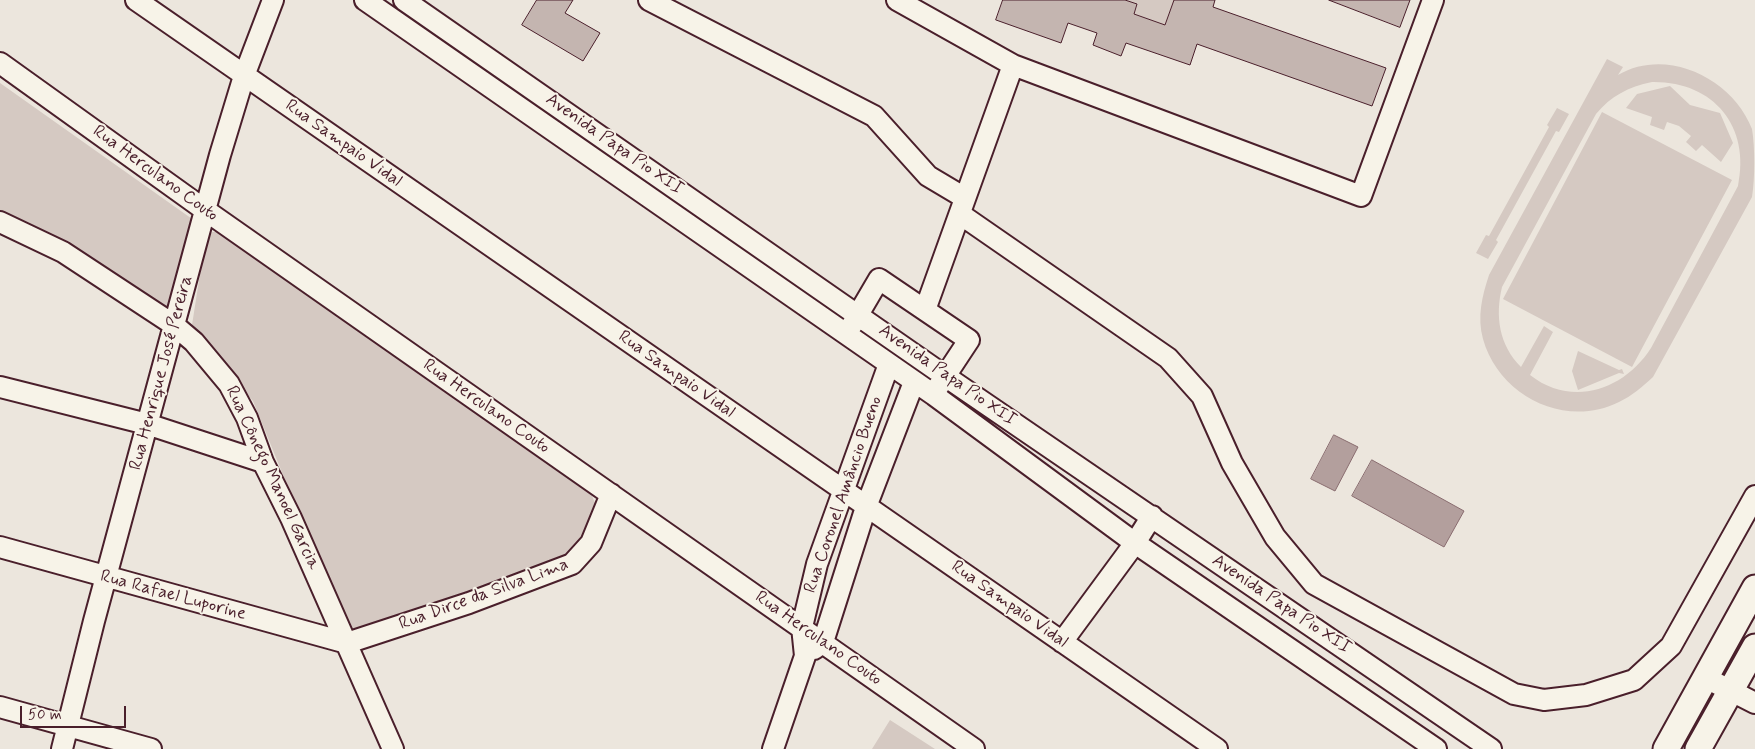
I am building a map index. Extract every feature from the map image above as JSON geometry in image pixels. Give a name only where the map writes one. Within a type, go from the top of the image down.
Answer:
[{"type":"main road","points":[[1666,749],[1755,588]]},
{"type":"main road","points":[[1698,749],[1755,647]]},
{"type":"street","name":"Rua Sampaio Vidal","points":[[136,0],[842,491],[1217,749]]},
{"type":"street","name":"Rua Henrique José Pereira","points":[[62,749],[205,210],[244,76],[273,0]]},
{"type":"street","name":"Avenida Papa Pio XII","points":[[365,0],[934,395],[1135,543],[1436,749]]},
{"type":"street","name":"Avenida Papa Pio XII","points":[[404,0],[945,376],[1491,749]]},
{"type":"street","points":[[649,0],[874,116],[928,176],[962,206],[1168,358],[1202,396],[1232,464],[1275,537],[1314,584],[1514,694],[1544,700],[1578,696],[1634,680],[1671,646],[1755,496]]},
{"type":"street","points":[[897,0],[1012,66],[1361,196],[1433,0]]},
{"type":"street","points":[[466,70],[479,52]]},
{"type":"street","name":"Rua Herculano Couto","points":[[0,63],[205,210],[974,749]]},
{"type":"street","points":[[926,310],[1012,66]]},
{"type":"street","points":[[662,207],[676,188]]},
{"type":"street","name":"Rua Cônego Manoel Garcia","points":[[0,222],[63,252],[174,325],[194,342],[229,384],[247,418],[263,462],[291,518],[393,749]]},
{"type":"street","points":[[847,335],[879,279],[926,310],[969,340],[934,395]]},
{"type":"street","name":"Rua Coronel Amâncio Bueno","points":[[805,656],[802,627],[817,564],[889,364]]},
{"type":"street","name":"Rua Coronel Amâncio Bueno","points":[[823,642],[866,506],[914,382]]},
{"type":"street","points":[[0,387],[147,424],[263,462]]},
{"type":"street","name":"Rua Dirce da Silva Lima","points":[[347,643],[486,597],[572,564],[591,543],[611,494]]},
{"type":"street","points":[[1062,642],[1135,543],[1152,516]]},
{"type":"street","name":"Rua Rafael Luporine","points":[[0,547],[106,578],[347,643]]},
{"type":"street","points":[[773,749],[805,656],[823,642]]},
{"type":"street","points":[[1706,678],[1755,703]]},
{"type":"street","points":[[0,707],[151,749]]},
{"type":"shaded area","points":[[1125,0],[1174,0],[1165,25],[1134,14],[1137,5]]},
{"type":"shaded area","points":[[1607,59],[1623,67],[1618,75],[1637,67],[1657,64],[1677,66],[1696,72],[1714,82],[1730,95],[1743,111],[1752,129],[1753,136],[1754,172],[1752,197],[1653,377],[1628,397],[1598,409],[1577,412],[1556,409],[1537,402],[1519,391],[1503,377],[1491,359],[1481,331],[1481,307],[1489,275]],"holes":[[[1652,82],[1674,84],[1693,89],[1709,99],[1723,111],[1733,126],[1739,144],[1741,164],[1738,186],[1651,348],[1640,363],[1627,375],[1612,384],[1596,390],[1580,392],[1563,391],[1546,385],[1530,375],[1553,332],[1544,326],[1521,367],[1503,340],[1499,319],[1502,287],[1596,114],[1614,97],[1635,87]]]},
{"type":"shaded area","points":[[0,83],[195,221],[167,308],[0,215]]},
{"type":"shaded area","points":[[1670,86],[1690,105],[1720,113],[1733,143],[1721,162],[1702,145],[1696,151],[1686,142],[1691,136],[1679,126],[1667,122],[1664,130],[1650,125],[1652,117],[1626,108],[1637,94]]},
{"type":"shaded area","points":[[1557,108],[1569,114],[1559,132],[1556,131],[1496,240],[1498,242],[1488,259],[1476,253],[1486,235],[1489,236],[1549,127],[1547,125]]},
{"type":"shaded area","points":[[1602,112],[1732,180],[1632,367],[1503,299]]},
{"type":"shaded area","points":[[212,232],[225,232],[577,480],[592,496],[598,510],[580,552],[348,635],[253,401],[198,339],[192,325],[205,242]]},
{"type":"shaded area","points":[[1578,351],[1619,370],[1622,369],[1624,374],[1619,373],[1578,390],[1572,371]]},
{"type":"shaded area","points":[[1334,435],[1358,447],[1335,491],[1311,479]]},
{"type":"shaded area","points":[[1372,460],[1464,511],[1444,547],[1352,496]]},
{"type":"shaded area","points":[[890,720],[935,749],[872,749]]},
{"type":"building","points":[[537,0],[573,0],[565,13],[600,33],[583,61],[522,25]]},
{"type":"building","points":[[1003,0],[1125,0],[1137,4],[1134,14],[1165,25],[1174,0],[1215,0],[1213,7],[1386,68],[1372,106],[1197,44],[1190,65],[1126,43],[1121,56],[1093,45],[1097,33],[1068,23],[1061,43],[996,20]]},
{"type":"building","points":[[1329,0],[1410,0],[1400,27]]}]
